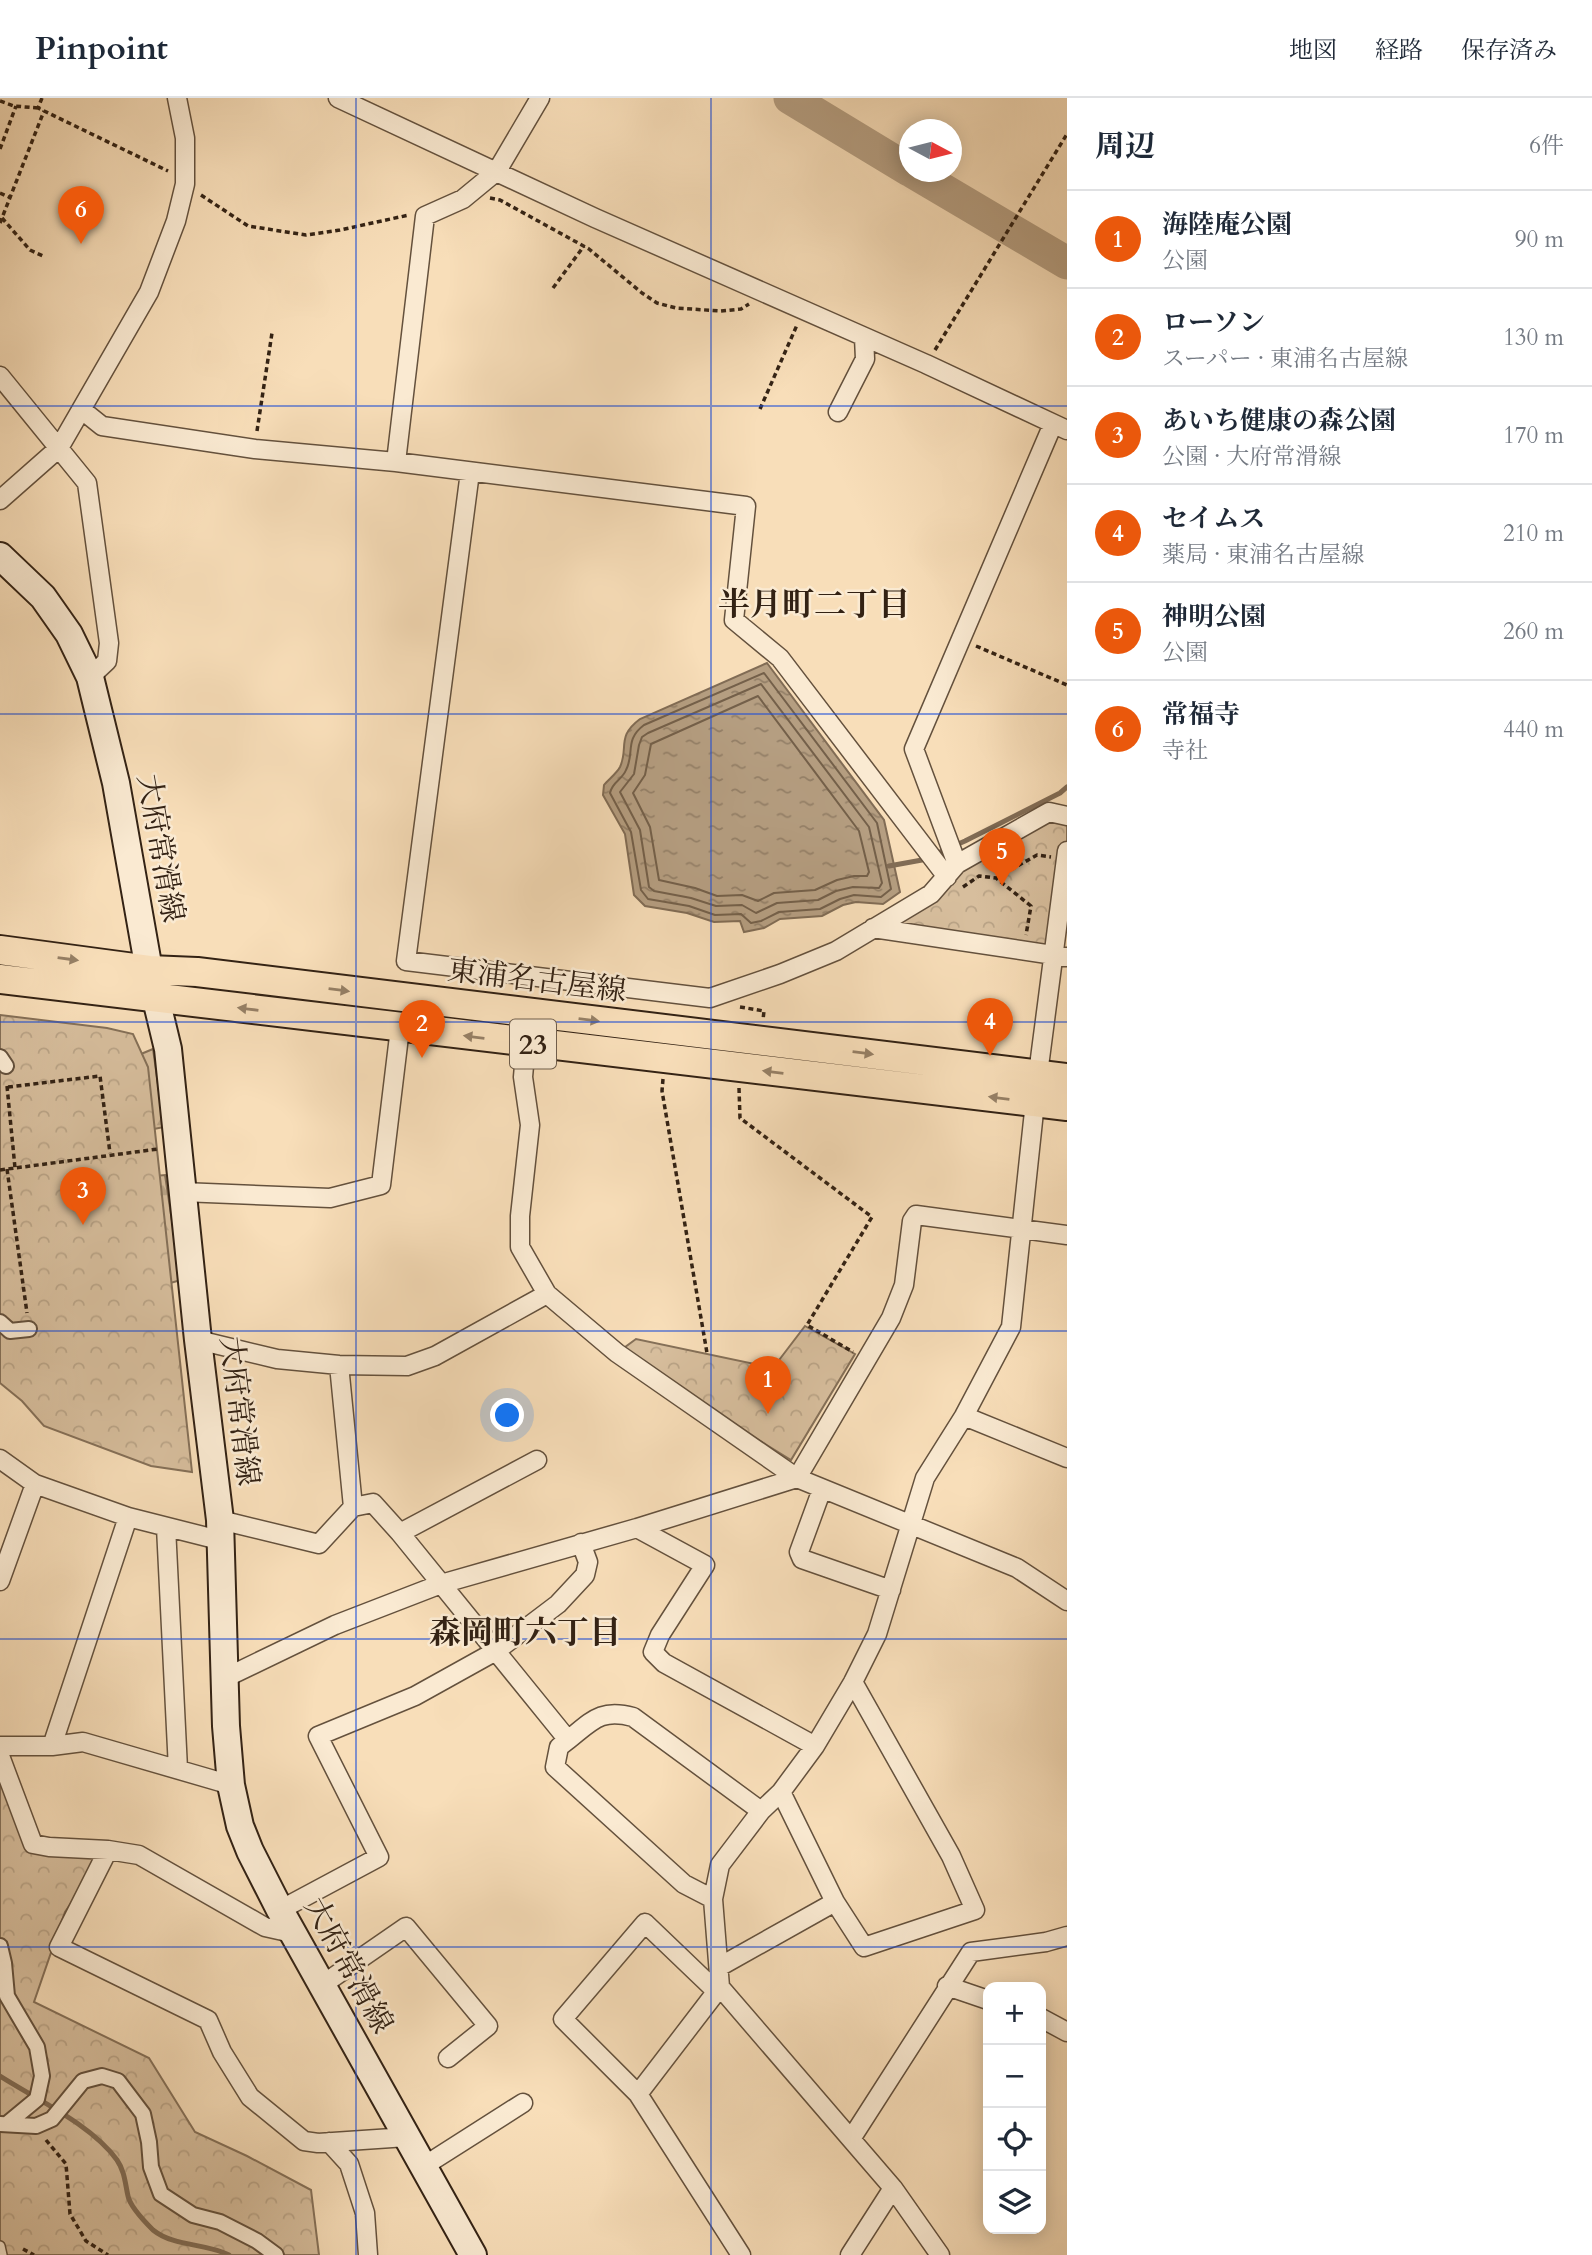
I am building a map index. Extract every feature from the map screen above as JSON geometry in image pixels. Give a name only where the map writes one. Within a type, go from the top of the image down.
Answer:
[{"type":"main road","name":"大府常滑線","points":[[0,556],[43,597],[69,634],[90,677],[116,783],[149,970],[168,1049],[219,1530],[231,1785],[240,1826],[286,1922],[473,2255]]},
{"type":"main road","name":"東浦名古屋線","points":[[0,950],[149,970],[197,972],[1067,1077]]},
{"type":"main road","name":"23","points":[[0,979],[1067,1106]]},
{"type":"street","points":[[0,500],[59,448],[149,292],[176,221],[185,183],[184,138],[177,98]]},
{"type":"street","points":[[338,98],[595,218],[1060,427],[962,635],[914,749],[954,877]]},
{"type":"street","points":[[396,462],[425,216],[463,199],[497,171],[540,98]]},
{"type":"street","points":[[838,412],[865,359],[864,337]]},
{"type":"street","points":[[0,376],[87,483],[109,643],[107,661],[90,677]]},
{"type":"street","points":[[82,410],[102,426],[256,449],[396,462],[746,506],[734,620],[780,658],[954,877]]},
{"type":"street","points":[[470,472],[406,961],[710,998],[836,951],[931,894],[1049,812],[1067,816]]},
{"type":"street","points":[[638,2094],[718,1989],[719,1967],[713,1899],[720,1865],[814,1746],[853,1682],[877,1634],[925,1478],[964,1416],[1011,1327],[1038,1074],[1061,956],[1066,855]]},
{"type":"street","points":[[873,928],[1061,956]]},
{"type":"street","points":[[182,1192],[330,1199],[381,1185],[400,1028]]},
{"type":"street","points":[[526,1043],[523,1077],[530,1125],[520,1216],[520,1247],[547,1294],[617,1353],[797,1478],[1017,1568],[1067,1601]]},
{"type":"street","points":[[225,1678],[335,1625],[441,1584],[637,1528],[797,1478],[891,1318],[904,1284],[912,1221],[916,1215],[1067,1235]]},
{"type":"street","points":[[198,1340],[277,1359],[339,1366],[407,1366],[435,1356],[547,1294]]},
{"type":"street","points":[[0,1322],[10,1331],[29,1329]]},
{"type":"street","points":[[339,1366],[353,1507]]},
{"type":"street","points":[[964,1416],[1067,1458]]},
{"type":"street","points":[[0,1459],[35,1484],[128,1517],[166,1527],[219,1530],[319,1544],[353,1507],[373,1503],[568,1740]]},
{"type":"street","points":[[400,1533],[537,1460]]},
{"type":"street","points":[[0,1581],[35,1484]]},
{"type":"street","points":[[822,1489],[799,1552],[802,1559],[891,1590]]},
{"type":"street","points":[[52,1746],[128,1517]]},
{"type":"street","points":[[166,1527],[178,1769]]},
{"type":"street","points":[[637,1528],[705,1565],[660,1635],[653,1652],[664,1663],[814,1746]]},
{"type":"street","points":[[0,1756],[33,1844],[139,1855],[265,1927],[286,1922],[379,1857],[318,1736],[415,1696],[496,1651],[558,1604],[585,1575],[588,1562],[581,1543]]},
{"type":"street","points":[[780,1792],[835,1902],[864,1947],[975,1910],[951,1856],[853,1682]]},
{"type":"street","points":[[713,1899],[684,1884],[555,1767],[559,1747],[602,1714],[618,1713],[633,1717],[761,1811]]},
{"type":"street","points":[[0,1746],[52,1746],[83,1742],[231,1785]]},
{"type":"street","points":[[108,1850],[59,1947],[208,2020],[222,2052],[250,2097],[304,2141],[407,2137]]},
{"type":"street","points":[[719,1967],[835,1902]]},
{"type":"street","points":[[741,2255],[638,2094],[563,2019],[645,1923],[718,1989],[894,2188],[940,2255]]},
{"type":"street","points":[[322,1985],[406,1927],[488,2026],[448,2058]]},
{"type":"street","points":[[851,2139],[971,1952],[1046,1942],[1067,1936]]},
{"type":"street","points":[[0,1946],[7,1996],[37,2047],[42,2076],[37,2099],[4,2123]]},
{"type":"street","points":[[947,1986],[983,1998]]},
{"type":"street","points":[[1046,2021],[1067,2032]]},
{"type":"street","points":[[4,2123],[36,2126],[52,2119],[83,2081],[103,2076],[118,2081],[143,2114],[151,2167],[161,2194],[193,2215],[219,2222],[257,2241],[276,2255]]},
{"type":"street","points":[[424,2166],[523,2103]]},
{"type":"street","points":[[329,2142],[349,2164],[365,2213],[368,2255]]},
{"type":"street","points":[[850,2255],[894,2188]]},
{"type":"lane","points":[[0,2246],[2,2255]]},
{"type":"path","points":[[38,108],[42,98]]},
{"type":"path","points":[[0,101],[38,108],[170,172],[237,221],[248,226],[306,234],[340,230],[407,215],[425,216]]},
{"type":"path","points":[[0,149],[16,106]]},
{"type":"path","points":[[43,256],[30,250],[1,220],[44,111]]},
{"type":"path","points":[[926,365],[1067,134]]},
{"type":"path","points":[[0,193],[11,198]]},
{"type":"path","points":[[488,198],[499,200],[584,246],[657,303],[676,308],[720,311],[741,309],[766,294]]},
{"type":"path","points":[[553,288],[584,246]]},
{"type":"path","points":[[760,409],[802,310]]},
{"type":"path","points":[[256,449],[272,333]]},
{"type":"path","points":[[962,635],[976,646],[1067,685]]},
{"type":"path","points":[[996,878],[1037,855],[1066,855]]},
{"type":"path","points":[[954,877],[996,878],[1031,906],[1023,951]]},
{"type":"path","points":[[720,995],[725,1005],[765,1011],[763,1022]]},
{"type":"path","points":[[664,1059],[662,1091],[707,1353]]},
{"type":"path","points":[[741,1068],[738,1101],[740,1118],[872,1217],[807,1325],[867,1360]]},
{"type":"path","points":[[15,1168],[4,1073],[100,1076],[110,1153]]},
{"type":"path","points":[[0,1170],[110,1153],[177,1147]]},
{"type":"path","points":[[7,1169],[29,1329]]},
{"type":"path","points":[[28,2125],[49,2143],[66,2164],[70,2214],[86,2241],[108,2255]]},
{"type":"path","points":[[23,2249],[34,2255]]},
{"type":"green space","points":[[1049,812],[1067,816],[1067,875],[1054,956],[873,928],[947,877]]},
{"type":"green space","points":[[0,1015],[107,1028],[133,1034],[148,1067],[192,1472],[151,1466],[44,1426],[22,1401],[0,1383]]},
{"type":"green space","points":[[153,1049],[164,1127],[139,1132],[129,1059]]},
{"type":"green space","points":[[165,1175],[181,1280],[163,1285],[144,1177]]},
{"type":"green space","points":[[805,1326],[855,1354],[791,1460],[617,1353],[636,1339],[773,1368]]},
{"type":"green space","points":[[0,1754],[33,1844],[108,1850],[65,1912],[34,2002],[149,2058],[195,2132],[311,2190],[319,2255],[0,2255]]},
{"type":"water","points":[[767,663],[884,820],[900,892],[883,904],[856,902],[843,905],[822,916],[780,919],[764,928],[744,932],[740,921],[714,922],[687,913],[645,906],[634,895],[625,834],[603,795],[604,785],[620,767],[628,731],[640,719]]},
{"type":"waterway","points":[[790,98],[899,164]]},
{"type":"waterway","points":[[930,182],[1067,263]]},
{"type":"waterway","points":[[889,866],[922,860],[965,841],[1067,787]]},
{"type":"waterway","points":[[0,2076],[78,2124],[106,2147],[122,2169],[132,2204],[153,2230],[170,2239],[229,2255]]},
{"type":"place","name":"常福寺","points":[[81,244]]},
{"type":"place","name":"神明公園","points":[[1002,886]]},
{"type":"place","name":"セイムス","points":[[990,1056]]},
{"type":"place","name":"ローソン","points":[[422,1058]]},
{"type":"place","name":"あいち健康の森公園","points":[[83,1225]]},
{"type":"place","name":"海陸庵公園","points":[[768,1414]]},
{"type":"district","name":"半月町二丁目","points":[[814,604]]},
{"type":"district","name":"森岡町六丁目","points":[[525,1632]]}]
